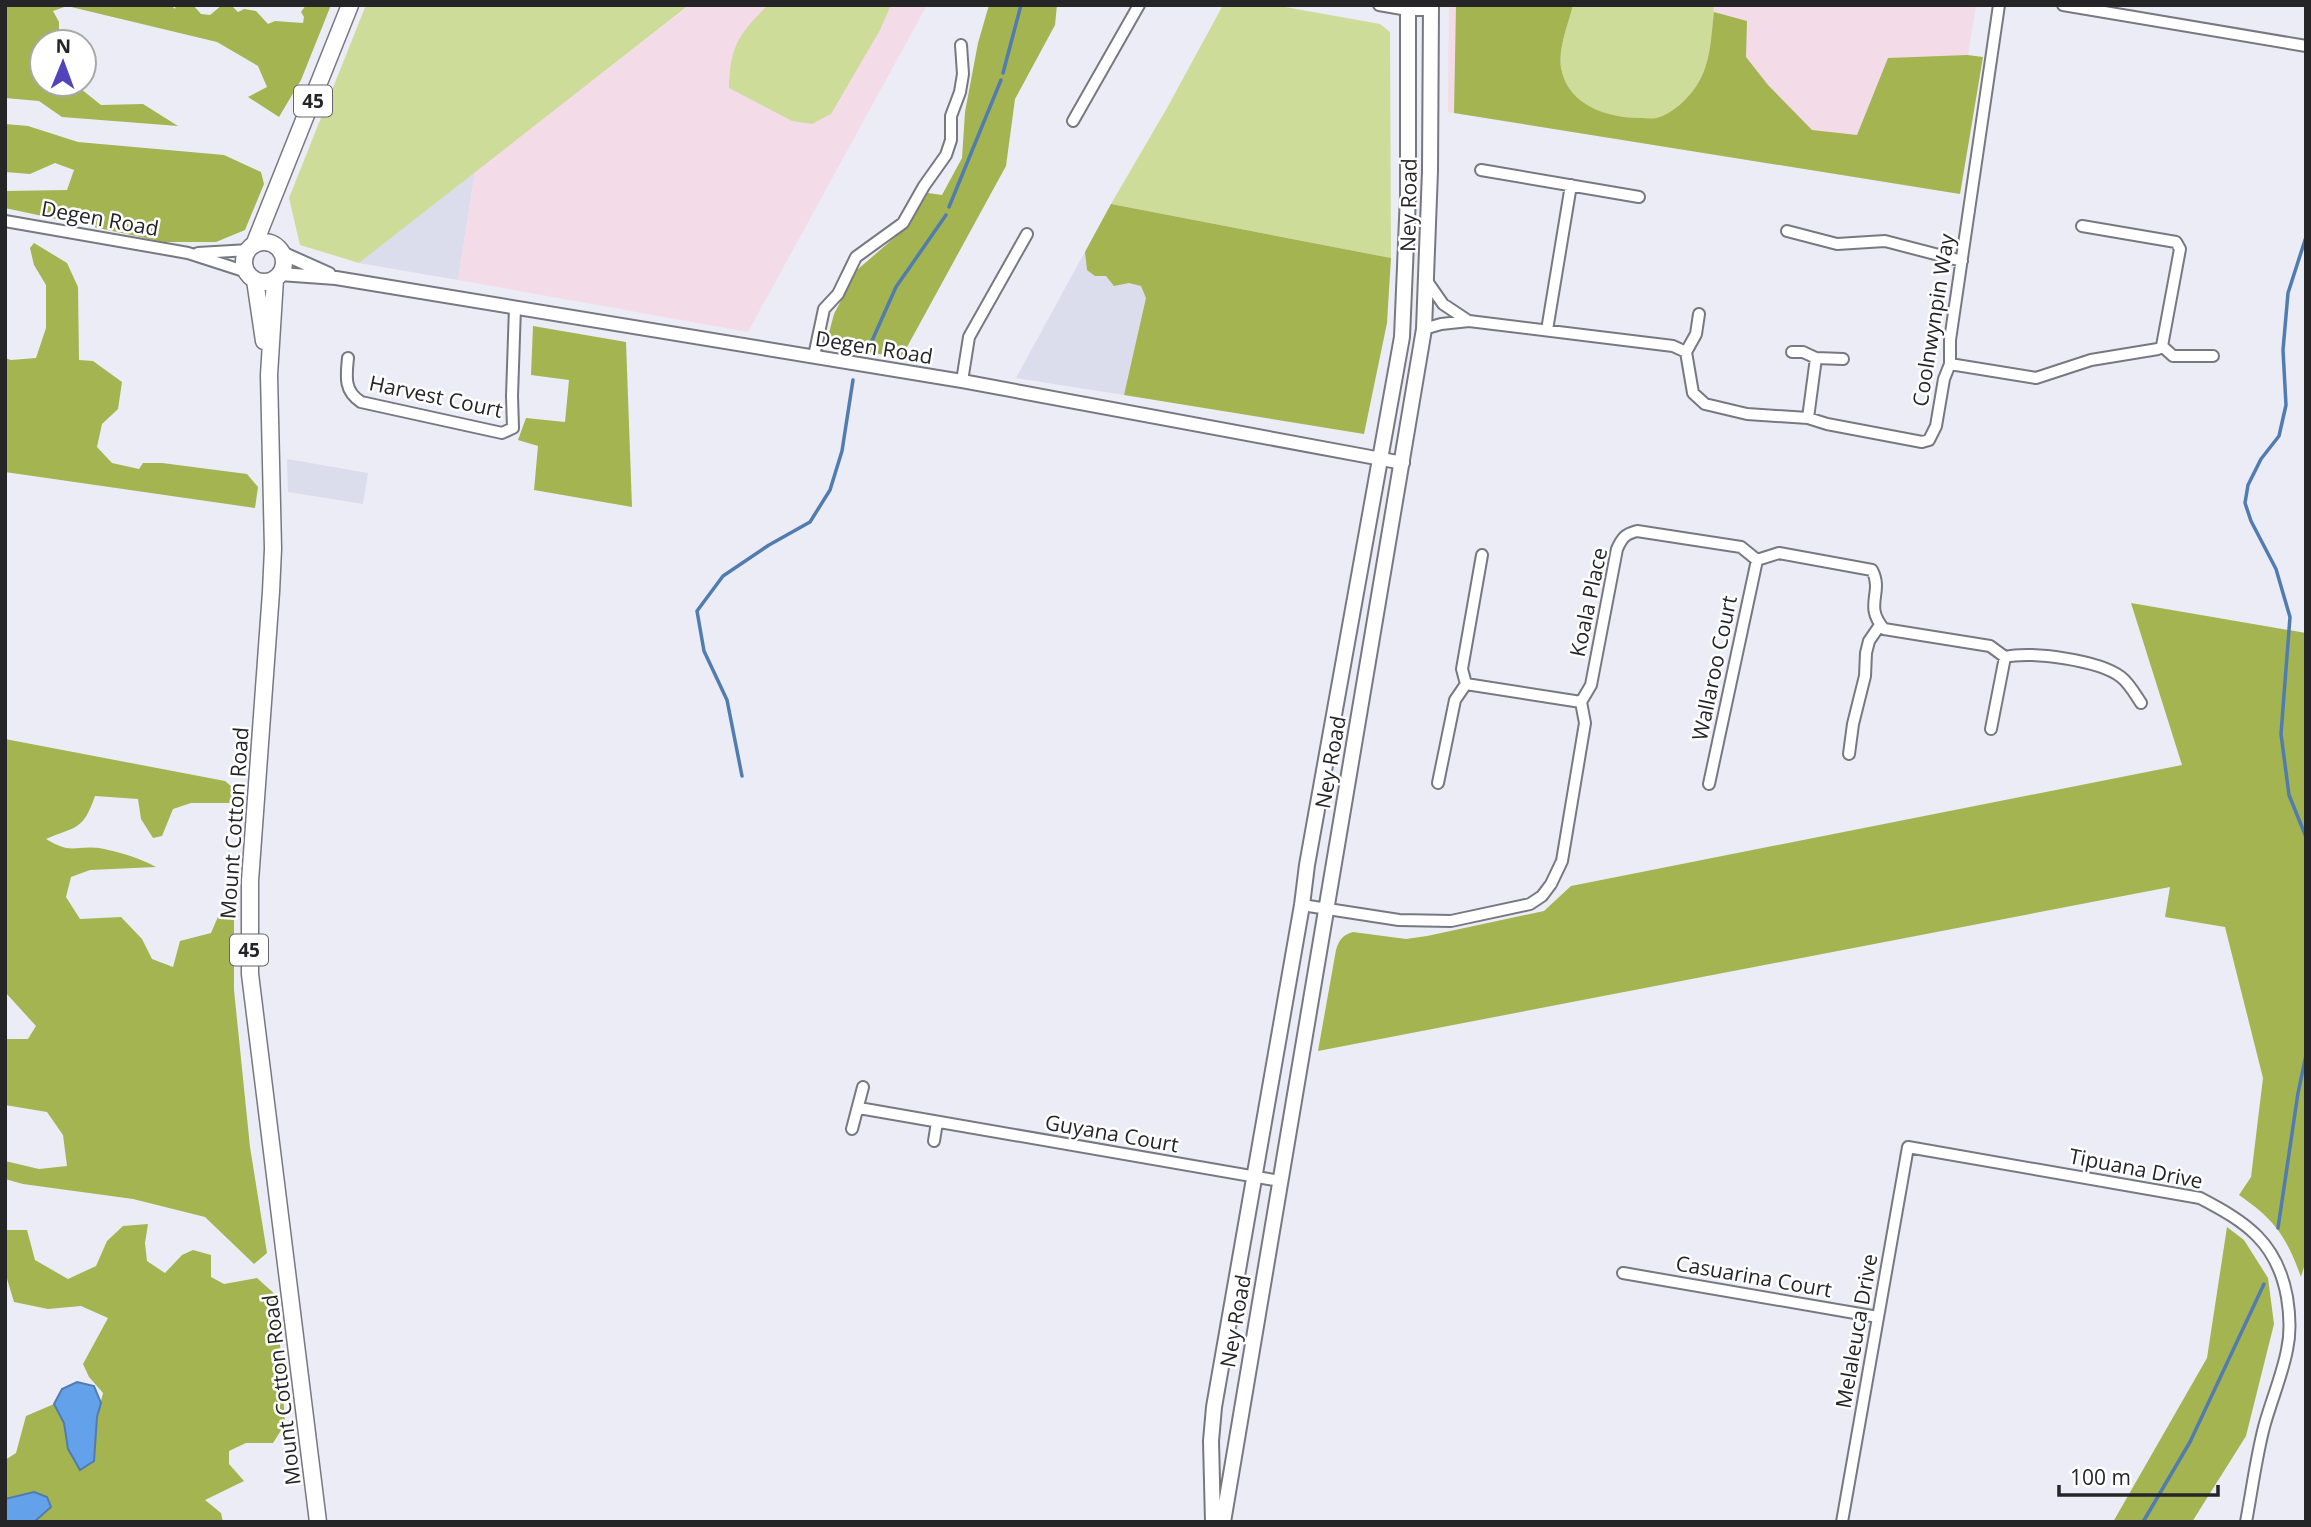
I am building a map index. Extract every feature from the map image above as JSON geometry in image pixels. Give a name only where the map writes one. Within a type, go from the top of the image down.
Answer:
[{"type":"main road","name":"45","points":[[251,276],[244,261],[274,197],[350,5]]},
{"type":"main road","name":"Ney Road","points":[[1213,1522],[1211,1441],[1214,1407],[1303,905],[1307,864],[1402,337],[1408,196],[1408,8]]},
{"type":"main road","name":"Ney Road","points":[[1223,1522],[1424,329],[1431,8]]},
{"type":"main road","name":"45","points":[[274,197],[271,227],[284,264],[278,276]]},
{"type":"main road","points":[[251,248],[265,242],[279,249]]},
{"type":"main road","points":[[251,276],[265,282],[278,276]]},
{"type":"main road","name":"Mount Cotton Road","points":[[251,276],[269,375]]},
{"type":"main road","name":"Mount Cotton Road","points":[[278,276],[269,375],[273,549],[250,881],[250,975],[318,1522]]},
{"type":"street","points":[[1073,121],[1139,5]]},
{"type":"street","points":[[1379,5],[1431,8]]},
{"type":"street","name":"Coolnwynpin Way","points":[[1686,352],[1693,393],[1705,404],[1747,414],[1808,418],[1826,424],[1922,442],[1929,440],[1933,434],[1944,379],[1950,364],[1950,340],[2000,5]]},
{"type":"street","points":[[2063,5],[2306,46]]},
{"type":"street","points":[[814,356],[824,309],[838,294],[856,257],[903,223],[946,155],[951,140],[951,116],[963,74],[961,45]]},
{"type":"street","points":[[1480,170],[1639,197]]},
{"type":"street","points":[[1547,330],[1570,185]]},
{"type":"street","name":"Degen Road","points":[[5,221],[188,253],[251,276]]},
{"type":"street","points":[[1950,364],[2036,378],[2091,360],[2158,349],[2162,346],[2180,249],[2176,242],[2082,226]]},
{"type":"street","points":[[1787,231],[1837,244],[1885,241],[1962,261]]},
{"type":"street","points":[[962,381],[969,337],[1027,234]]},
{"type":"street","name":"Degen Road","points":[[188,253],[251,248]]},
{"type":"street","name":"Degen Road","points":[[279,249],[336,278]]},
{"type":"street","name":"Degen Road","points":[[278,276],[336,278],[814,356],[1403,463]]},
{"type":"street","points":[[1427,281],[1443,303],[1469,321]]},
{"type":"street","name":"Harvest Court","points":[[348,358],[347,388],[353,397],[361,402],[502,433],[509,432],[513,429],[514,422],[512,396],[515,307]]},
{"type":"street","points":[[1424,329],[1469,321],[1673,346],[1686,352],[1696,334],[1699,314]]},
{"type":"street","points":[[2162,346],[2173,356],[2213,356]]},
{"type":"street","points":[[1792,352],[1804,352],[1816,358],[1843,359]]},
{"type":"street","points":[[1808,418],[1816,358]]},
{"type":"street","name":"Koala Place","points":[[1303,905],[1399,920],[1451,921],[1530,904],[1542,896],[1562,861],[1585,723],[1581,702],[1591,685],[1621,539],[1636,531],[1741,547],[1757,560]]},
{"type":"street","points":[[1757,560],[1779,552],[1872,570],[1877,580],[1873,608],[1876,620],[1884,629],[1990,646],[2004,657],[2020,654],[2108,668],[2124,679],[2141,703]]},
{"type":"street","points":[[1466,684],[1462,669],[1482,555]]},
{"type":"street","name":"Wallaroo Court","points":[[1709,784],[1757,560]]},
{"type":"street","points":[[1849,754],[1857,702],[1866,676],[1869,641],[1880,625]]},
{"type":"street","points":[[1991,729],[2004,657]]},
{"type":"street","points":[[1466,684],[1581,702]]},
{"type":"street","points":[[1438,783],[1454,700],[1466,684]]},
{"type":"street","points":[[852,1129],[863,1087]]},
{"type":"street","name":"Guyana Court","points":[[859,1108],[1280,1181]]},
{"type":"street","points":[[934,1141],[937,1122]]},
{"type":"street","name":"Melaleuca Drive","points":[[1842,1522],[1908,1147]]},
{"type":"street","name":"Tipuana Drive","points":[[1908,1147],[2200,1198],[2232,1214],[2261,1238],[2284,1277],[2291,1319],[2287,1350],[2263,1429],[2246,1522]]},
{"type":"street","name":"Casuarina Court","points":[[1623,1273],[1878,1317]]},
{"type":"shaded area","points":[[690,5],[927,5],[748,332],[458,280],[475,172]]},
{"type":"shaded area","points":[[1449,5],[1976,5],[1968,55],[1983,57],[1960,194],[1448,112]]},
{"type":"shaded area","points":[[475,172],[458,280],[359,263]]},
{"type":"shaded area","points":[[1111,204],[1191,220],[1124,395],[1016,378]]},
{"type":"shaded area","points":[[287,459],[368,473],[363,504],[288,492]]},
{"type":"green space","points":[[5,5],[171,5],[175,9],[176,5],[193,5],[201,14],[210,15],[222,5],[231,5],[238,12],[244,9],[256,11],[268,24],[275,21],[303,23],[301,12],[306,5],[331,5],[301,80],[279,117],[248,97],[267,87],[258,66],[217,42],[67,6],[53,11],[59,28],[28,28],[28,98],[92,98],[101,105],[143,104],[178,126],[62,117],[39,101],[5,98]]},
{"type":"green space","points":[[366,5],[689,5],[359,263],[300,245],[289,198]]},
{"type":"green space","points":[[768,5],[891,5],[880,30],[831,114],[812,124],[792,121],[729,88],[731,61],[738,42]]},
{"type":"green space","points":[[989,5],[1057,5],[1055,25],[1015,99],[1006,166],[901,358],[826,344],[834,314],[857,270],[909,225],[928,193],[942,195],[962,158],[965,112],[978,43]]},
{"type":"green space","points":[[1223,5],[1274,5],[1380,24],[1390,32],[1391,258],[1111,204]]},
{"type":"green space","points":[[1456,5],[1573,5],[1561,53],[1561,68],[1565,81],[1581,101],[1616,116],[1657,118],[1674,109],[1689,95],[1705,68],[1714,12],[1747,21],[1746,57],[1768,85],[1812,130],[1857,135],[1888,58],[1967,55],[1983,57],[1960,194],[1454,113]]},
{"type":"green space","points":[[1573,5],[1713,5],[1710,50],[1702,77],[1680,105],[1663,116],[1615,116],[1591,107],[1572,92],[1561,68],[1562,45]]},
{"type":"green space","points":[[5,124],[28,126],[78,142],[224,155],[261,172],[264,184],[245,230],[216,242],[164,242],[5,208],[5,191],[67,190],[74,170],[55,163],[30,174],[5,172]]},
{"type":"green space","points":[[1111,204],[1391,258],[1387,323],[1364,434],[1124,395],[1146,298],[1141,286],[1129,283],[1114,286],[1106,276],[1095,276],[1087,270],[1085,252]]},
{"type":"green space","points":[[34,243],[67,263],[78,287],[79,360],[93,361],[122,382],[118,409],[102,424],[97,447],[112,463],[139,469],[143,463],[162,463],[247,474],[258,487],[255,508],[5,472],[5,358],[36,358],[46,328],[46,285],[34,265],[30,248]]},
{"type":"green space","points":[[533,326],[626,342],[632,507],[534,490],[538,446],[518,440],[526,418],[565,422],[569,380],[531,375]]},
{"type":"green space","points":[[2131,603],[2306,633],[2306,1260],[2301,1277],[2278,1230],[2239,1195],[2251,1177],[2263,1078],[2225,927],[2165,917],[2170,887],[1318,1051],[1336,950],[1338,943],[1349,933],[1406,939],[1427,936],[1544,911],[1571,886],[2182,765]]},
{"type":"green space","points":[[5,739],[225,781],[238,792],[235,803],[191,803],[173,809],[162,836],[153,838],[141,819],[138,799],[95,796],[82,822],[46,839],[62,847],[91,847],[114,851],[156,867],[90,870],[71,877],[66,897],[80,919],[121,917],[142,939],[152,959],[173,967],[180,941],[211,933],[220,912],[234,905],[234,990],[250,1147],[267,1253],[254,1264],[205,1217],[133,1199],[23,1184],[5,1179],[5,1161],[39,1169],[67,1166],[63,1135],[47,1112],[5,1105],[5,1039],[28,1039],[36,1026],[5,992]]},
{"type":"green space","points":[[148,1224],[145,1243],[147,1261],[165,1273],[182,1255],[193,1250],[211,1255],[211,1277],[224,1284],[257,1278],[277,1296],[285,1424],[273,1443],[246,1443],[229,1451],[229,1464],[244,1481],[205,1500],[221,1513],[223,1522],[34,1522],[38,1520],[34,1492],[5,1499],[5,1460],[16,1453],[26,1416],[54,1404],[64,1423],[68,1449],[94,1461],[97,1417],[103,1393],[89,1377],[83,1364],[108,1318],[81,1306],[48,1309],[14,1302],[5,1272],[6,1230],[27,1230],[35,1260],[68,1279],[96,1266],[107,1241],[123,1226]]},
{"type":"green space","points":[[2227,1227],[2244,1240],[2268,1278],[2274,1324],[2246,1436],[2192,1522],[2113,1522],[2207,1358]]},
{"type":"water","points":[[77,1382],[94,1386],[101,1403],[97,1417],[94,1461],[80,1470],[68,1449],[64,1423],[54,1404],[62,1389]]},
{"type":"water","points":[[34,1492],[47,1497],[51,1507],[34,1522],[5,1522],[5,1499]]},
{"type":"waterway","points":[[1003,73],[1021,5]]},
{"type":"waterway","points":[[949,207],[1001,80]]},
{"type":"waterway","points":[[867,352],[896,287],[946,215]]},
{"type":"waterway","points":[[2306,237],[2288,293],[2283,350],[2286,405],[2279,436],[2261,459],[2248,485],[2245,503],[2251,521],[2276,569],[2290,617],[2281,734],[2289,795],[2306,837]]},
{"type":"waterway","points":[[742,776],[727,700],[704,651],[697,611],[723,576],[810,522],[830,490],[842,451],[853,380]]},
{"type":"waterway","points":[[2278,1228],[2306,1055]]},
{"type":"waterway","points":[[2143,1522],[2190,1442],[2264,1284]]}]
